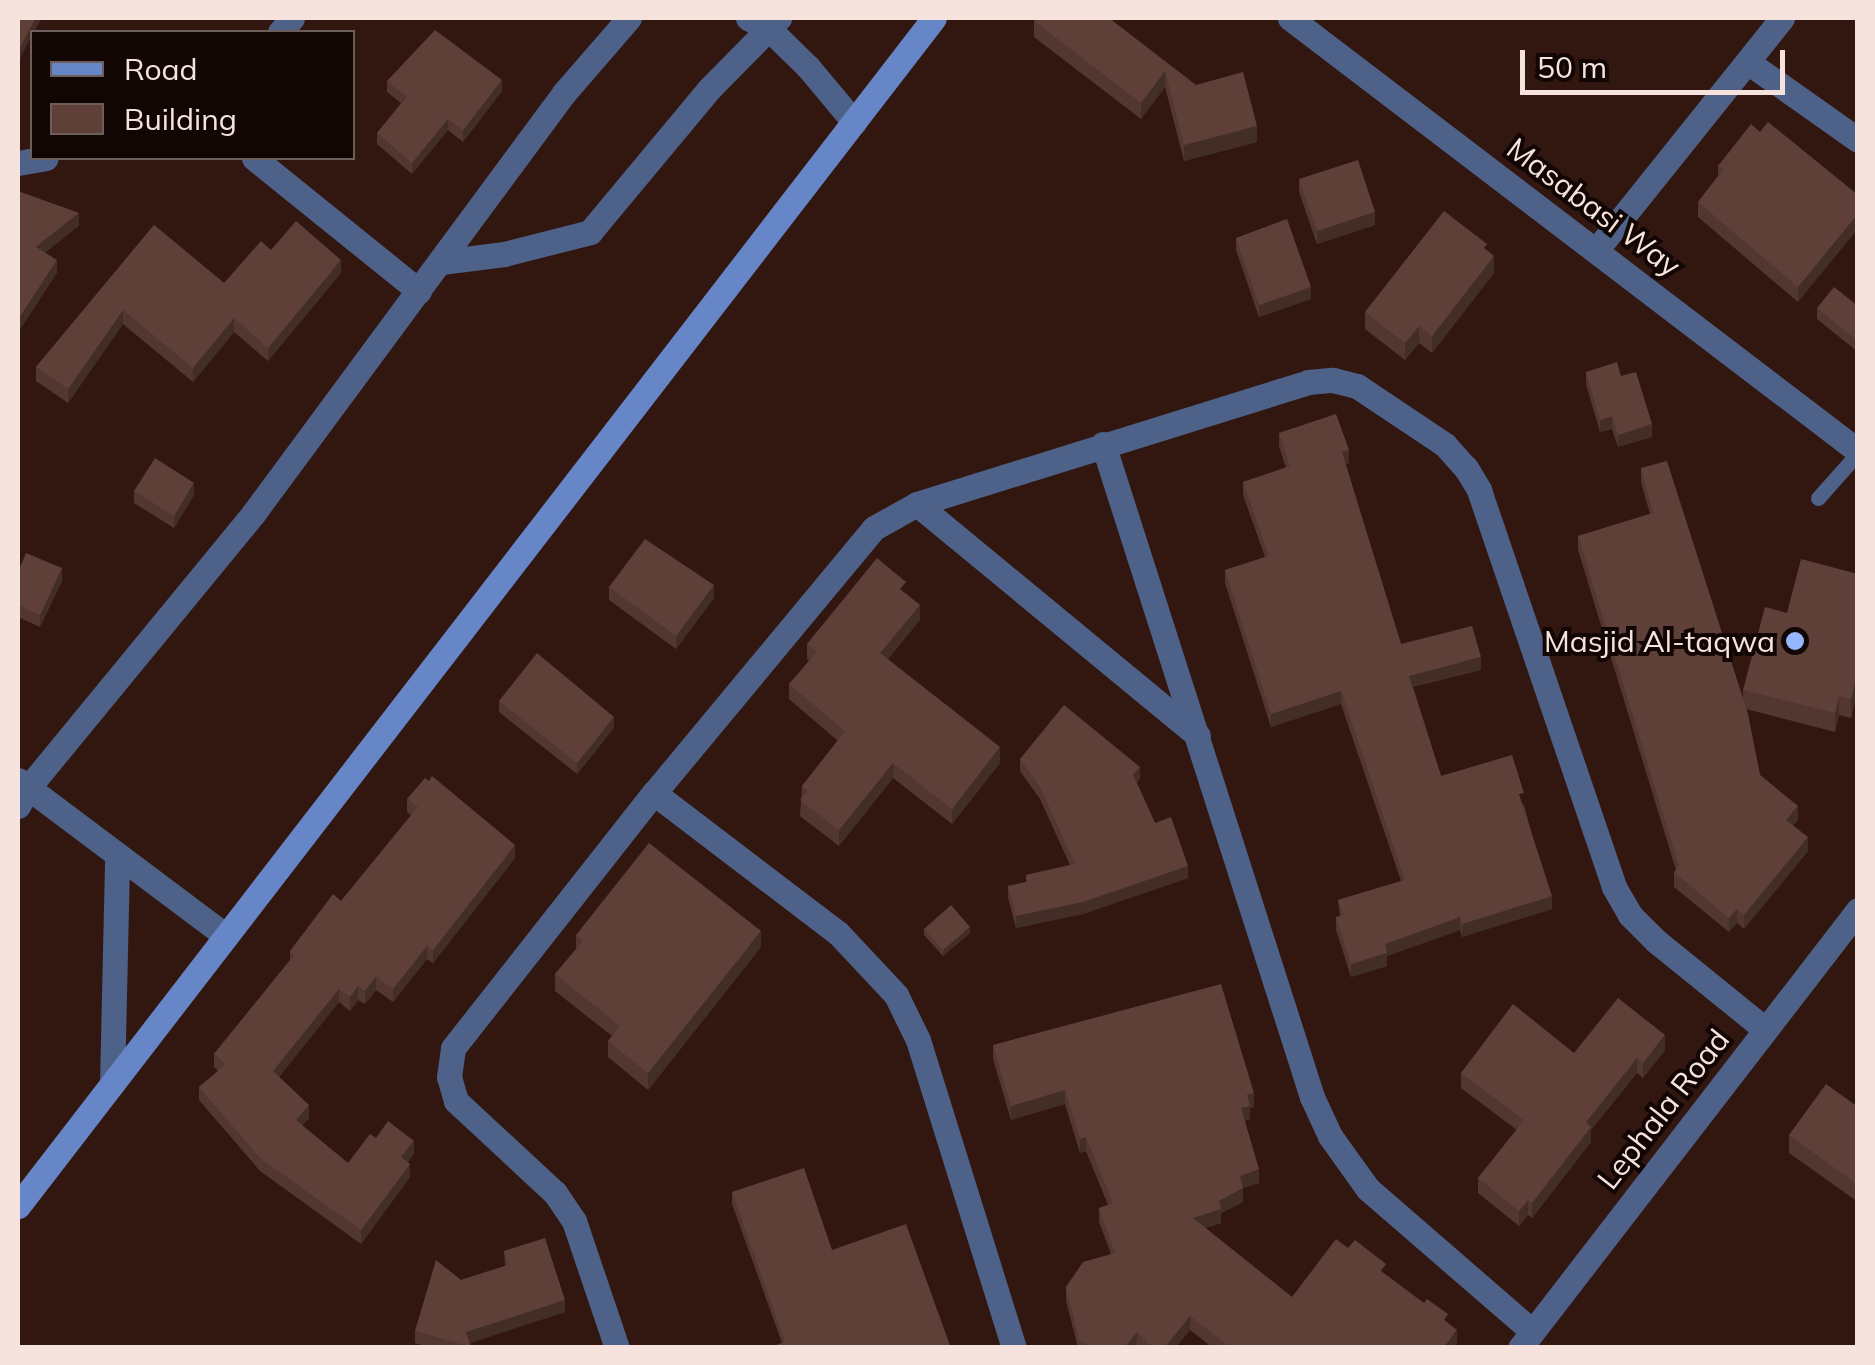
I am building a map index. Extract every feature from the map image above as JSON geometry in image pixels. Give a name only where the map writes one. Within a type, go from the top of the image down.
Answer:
[{"type":"main road","points":[[18,1206],[934,18]]},
{"type":"street","points":[[226,936],[117,855],[21,791],[253,514],[564,93],[629,18]]},
{"type":"street","name":"Masabasi Way","points":[[1290,18],[1858,452]]},
{"type":"street","points":[[1597,249],[1782,18]]},
{"type":"street","points":[[441,262],[504,254],[590,232],[765,21],[854,122]]},
{"type":"street","points":[[1749,63],[1858,140]]},
{"type":"street","points":[[256,160],[420,291]]},
{"type":"street","points":[[617,1348],[574,1220],[555,1192],[456,1101],[450,1077],[452,1048],[654,793],[874,528],[917,504],[1308,382],[1333,380],[1357,386],[1445,445],[1478,490],[1614,887],[1630,915],[1656,941],[1766,1030]]},
{"type":"street","points":[[1103,444],[1312,1096],[1330,1136],[1368,1189],[1526,1339]]},
{"type":"street","points":[[917,504],[1198,736]]},
{"type":"street","points":[[654,793],[838,934],[896,996],[918,1040],[1014,1348]]},
{"type":"street","points":[[112,1084],[117,855]]},
{"type":"street","name":"Lephala Road","points":[[1526,1339],[1858,910]]},
{"type":"lane","points":[[1818,498],[1858,452]]},
{"type":"building","points":[[18,18],[36,18],[18,52]]},
{"type":"building","points":[[1109,18],[1196,85],[1243,72],[1257,126],[1184,145],[1165,71],[1141,103],[1034,21]]},
{"type":"building","points":[[435,30],[502,80],[463,130],[448,119],[412,163],[377,133],[407,97],[387,81]]},
{"type":"building","points":[[1768,122],[1858,195],[1858,214],[1798,287],[1698,202],[1723,170],[1718,166],[1751,124],[1760,132]]},
{"type":"building","points":[[1358,160],[1375,212],[1317,231],[1299,179]]},
{"type":"building","points":[[18,191],[79,213],[36,247],[57,260],[18,320]]},
{"type":"building","points":[[1444,211],[1487,244],[1484,248],[1494,256],[1432,336],[1419,326],[1405,343],[1365,312]]},
{"type":"building","points":[[1287,219],[1311,287],[1259,305],[1236,238]]},
{"type":"building","points":[[296,221],[341,260],[268,348],[234,318],[193,368],[123,310],[68,389],[36,367],[154,225],[224,283],[261,241],[271,250]]},
{"type":"building","points":[[1834,287],[1858,306],[1858,341],[1817,308]]},
{"type":"building","points":[[1617,362],[1621,376],[1636,372],[1652,424],[1618,435],[1612,416],[1600,420],[1586,372]]},
{"type":"building","points":[[1336,414],[1349,450],[1342,452],[1401,644],[1472,626],[1481,657],[1409,676],[1441,776],[1512,755],[1524,793],[1519,794],[1552,896],[1462,924],[1460,917],[1385,944],[1387,953],[1351,964],[1336,917],[1343,915],[1338,900],[1405,880],[1341,691],[1271,714],[1225,570],[1269,556],[1243,482],[1290,466],[1279,433]]},
{"type":"building","points":[[155,458],[194,483],[174,516],[134,491]]},
{"type":"building","points":[[1667,461],[1748,714],[1760,775],[1798,806],[1786,820],[1808,837],[1744,915],[1737,909],[1729,918],[1674,872],[1679,866],[1578,536],[1653,513],[1641,468]]},
{"type":"building","points":[[645,539],[714,585],[676,636],[609,587]]},
{"type":"building","points":[[26,553],[62,568],[40,615],[18,605],[18,572]]},
{"type":"building","points":[[877,558],[906,582],[900,589],[920,605],[880,653],[1000,747],[952,809],[893,763],[839,830],[800,800],[808,791],[802,786],[845,731],[789,684],[817,652],[807,644]]},
{"type":"building","points":[[1801,559],[1858,574],[1858,678],[1851,699],[1839,696],[1835,713],[1743,690],[1765,607],[1787,613]]},
{"type":"building","points":[[537,653],[614,717],[577,763],[499,701]]},
{"type":"building","points":[[1064,705],[1140,767],[1133,775],[1155,823],[1171,817],[1188,866],[1083,902],[1016,916],[1008,886],[1027,882],[1026,875],[1075,864],[1040,787],[1020,759]]},
{"type":"building","points":[[432,776],[515,845],[433,950],[427,946],[393,989],[376,976],[365,991],[358,986],[350,997],[339,989],[273,1071],[309,1105],[296,1120],[348,1163],[370,1134],[376,1138],[388,1121],[414,1141],[401,1157],[410,1164],[361,1230],[260,1158],[199,1087],[226,1064],[214,1054],[294,955],[290,951],[333,894],[341,901],[418,807],[407,799],[425,778],[429,781]]},
{"type":"building","points":[[649,843],[761,931],[648,1073],[608,1041],[620,1026],[555,974],[583,941],[576,935]]},
{"type":"building","points":[[951,905],[970,927],[943,950],[924,929]]},
{"type":"building","points":[[1221,984],[1254,1093],[1247,1095],[1250,1106],[1241,1108],[1259,1169],[1240,1176],[1243,1188],[1219,1201],[1221,1209],[1193,1218],[1292,1297],[1336,1239],[1348,1248],[1355,1240],[1386,1264],[1381,1271],[1424,1303],[1427,1299],[1448,1314],[1444,1320],[1457,1330],[1443,1348],[1231,1348],[1190,1316],[1164,1348],[1153,1348],[1137,1332],[1124,1348],[1090,1348],[1079,1339],[1066,1287],[1083,1262],[1115,1253],[1099,1208],[1113,1203],[1086,1137],[1080,1139],[1065,1090],[1011,1106],[993,1045]]},
{"type":"building","points":[[1618,998],[1665,1035],[1643,1063],[1637,1058],[1586,1122],[1591,1127],[1532,1203],[1528,1200],[1519,1211],[1478,1178],[1524,1120],[1461,1073],[1513,1004],[1574,1053]]},
{"type":"building","points":[[1826,1084],[1858,1107],[1858,1185],[1789,1135]]},
{"type":"building","points":[[804,1168],[832,1250],[906,1224],[951,1348],[766,1348],[785,1342],[732,1192]]},
{"type":"building","points":[[545,1238],[565,1300],[466,1332],[471,1347],[415,1331],[436,1260],[461,1280],[508,1265],[504,1251]]},
{"type":"place","name":"Masjid Al-taqwa","points":[[1795,641]]}]
